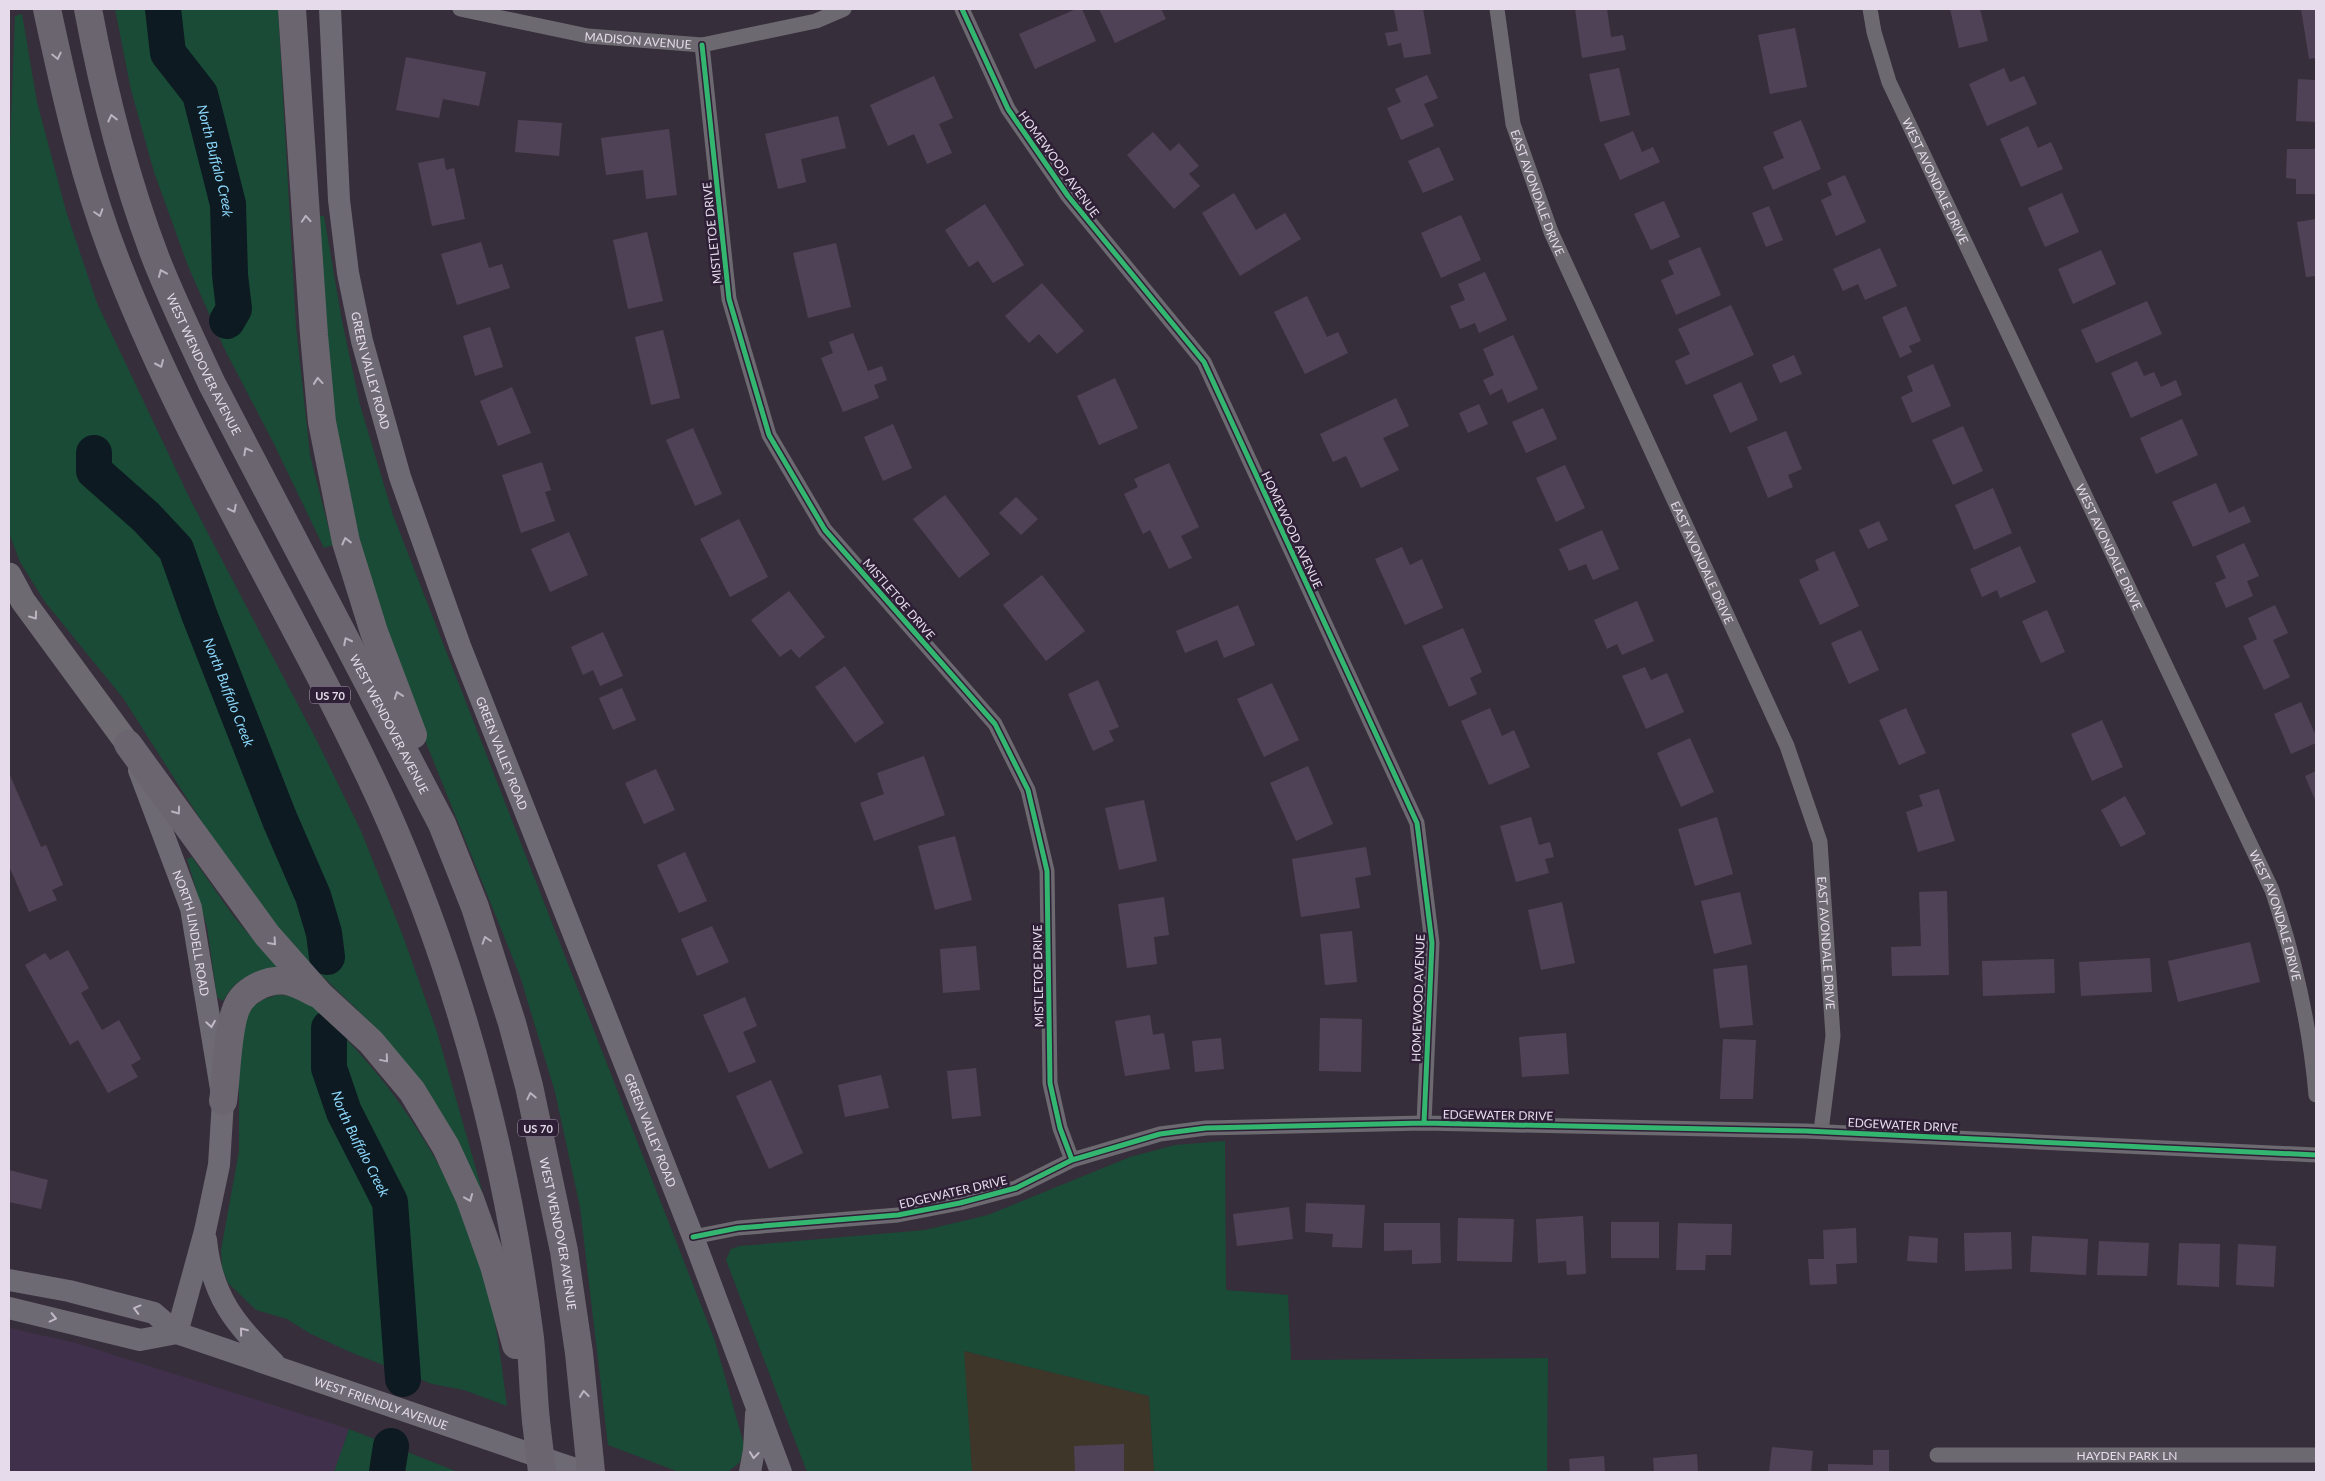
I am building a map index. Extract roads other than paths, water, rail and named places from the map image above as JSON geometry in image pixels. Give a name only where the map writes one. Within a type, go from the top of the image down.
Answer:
[{"type":"highway","name":"US 70","points":[[47,9],[81,154],[98,212],[120,271],[179,405],[333,701],[381,801],[432,925],[457,995],[483,1089],[518,1256],[530,1342],[535,1414],[542,1472]]},
{"type":"highway","name":"WEST WENDOVER AVENUE","points":[[88,9],[100,73],[115,133],[156,259],[212,384],[442,824],[485,935],[512,1023],[528,1086],[564,1251],[579,1353],[591,1472]]},
{"type":"highway","points":[[292,9],[313,325],[322,422],[346,542],[374,632],[410,728],[442,824]]},
{"type":"highway","points":[[128,744],[267,935],[320,995],[371,1042],[412,1091],[446,1148],[470,1199],[494,1266],[535,1414]]},
{"type":"highway","points":[[223,1101],[231,1028],[236,1008],[244,995],[257,986],[284,980],[296,983],[320,995]]},
{"type":"main road","name":"GREEN VALLEY ROAD","points":[[330,9],[339,200],[348,273],[362,341],[400,477],[464,655],[694,1237],[781,1472]]},
{"type":"main road","name":"NORTH LINDELL ROAD","points":[[9,575],[23,601],[128,744],[191,908],[223,1101],[219,1165],[177,1333]]},
{"type":"main road","points":[[204,1230],[213,1281],[221,1298],[246,1334],[277,1366]]},
{"type":"main road","name":"WEST FRIENDLY AVENUE","points":[[9,1280],[69,1291],[154,1313],[177,1333],[584,1472]]},
{"type":"main road","name":"WEST FRIENDLY AVENUE","points":[[9,1308],[140,1340],[177,1333]]},
{"type":"main road","points":[[750,1472],[754,1450],[756,1403]]},
{"type":"street","name":"MADISON AVENUE","points":[[460,9],[588,36],[702,45],[816,21],[844,9]]},
{"type":"street","name":"HOMEWOOD AVENUE","points":[[962,9],[1013,117],[1068,196],[1204,362],[1417,823],[1432,943],[1424,1123]]},
{"type":"street","name":"EAST AVONDALE DRIVE","points":[[1497,9],[1513,124],[1552,232],[1788,746],[1820,842],[1833,1036],[1821,1131]]},
{"type":"street","name":"WEST AVONDALE DRIVE","points":[[1870,9],[1874,32],[1889,82],[2272,890],[2284,928],[2307,1023],[2316,1095]]},
{"type":"street","name":"MISTLETOE DRIVE","points":[[702,45],[729,299],[769,434],[825,530],[995,724],[1028,790],[1047,871],[1050,1083],[1060,1128],[1072,1160]]},
{"type":"street","name":"EDGEWATER DRIVE","points":[[694,1237],[738,1228],[898,1215],[960,1203],[1016,1188],[1072,1160],[1160,1134],[1206,1128],[1424,1123],[1821,1131],[2316,1156]]},
{"type":"street","name":"HAYDEN PARK LN","points":[[1937,1455],[2316,1455]]},
{"type":"waterway","name":"North Buffalo Creek","points":[[163,9],[168,53],[200,94],[228,204],[230,275],[234,309],[227,321]]},
{"type":"waterway","name":"North Buffalo Creek","points":[[94,453],[94,471],[146,517],[176,549],[199,614],[280,820],[313,896],[324,933],[327,957]]},
{"type":"waterway","name":"North Buffalo Creek","points":[[329,1028],[329,1068],[344,1112],[390,1202],[403,1379]]},
{"type":"waterway","name":"North Buffalo Creek","points":[[387,1472],[391,1446]]}]
